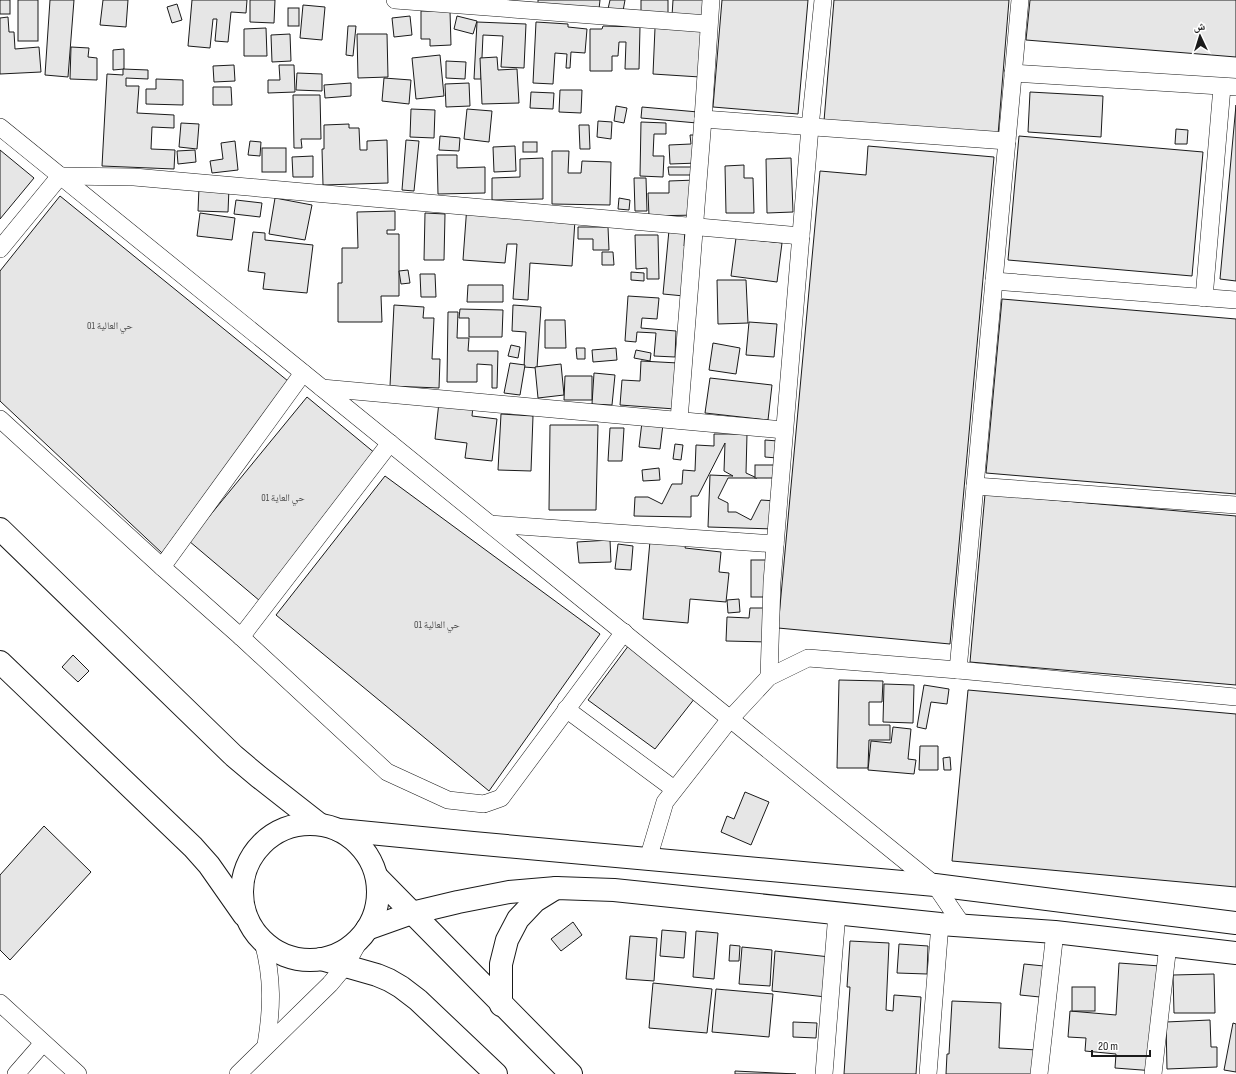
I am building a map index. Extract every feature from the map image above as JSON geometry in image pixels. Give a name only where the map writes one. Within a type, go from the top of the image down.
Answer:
[{"type":"main road","points":[[0,529],[234,756],[259,778],[329,827],[356,842],[369,858],[377,877],[378,895],[375,913],[365,932],[352,946],[337,954],[321,959]]},
{"type":"main road","points":[[0,662],[193,847],[248,920],[254,932],[264,942],[280,953],[300,959],[321,959],[378,975],[401,987],[418,1000],[496,1074]]},
{"type":"main road","points":[[248,920],[242,900],[243,880],[250,860],[262,844],[279,832],[298,825],[935,885],[1236,923]]},
{"type":"main road","points":[[377,877],[570,1074]]},
{"type":"main road","points":[[365,932],[412,913],[458,902],[509,892],[556,888],[614,890],[940,924],[1055,932],[1236,953]]},
{"type":"main road","points":[[501,1004],[501,964],[507,940],[518,919],[531,905],[556,888]]},
{"type":"street","points":[[395,0],[708,24]]},
{"type":"street","points":[[679,420],[711,0]]},
{"type":"street","points":[[769,677],[772,582],[822,0]]},
{"type":"street","points":[[958,670],[1020,0]]},
{"type":"street","points":[[1013,73],[1229,87],[1204,298]]},
{"type":"street","points":[[702,119],[1007,141]]},
{"type":"street","points":[[0,127],[935,885],[963,926]]},
{"type":"street","points":[[60,176],[134,177],[801,236]]},
{"type":"street","points":[[0,249],[60,176]]},
{"type":"street","points":[[994,281],[1236,300]]},
{"type":"street","points":[[162,567],[303,373]]},
{"type":"street","points":[[322,388],[784,430]]},
{"type":"street","points":[[0,419],[241,637],[387,772],[448,800],[484,804],[500,798],[624,632]]},
{"type":"street","points":[[241,637],[390,443]]},
{"type":"street","points":[[975,486],[1236,505]]},
{"type":"street","points":[[490,524],[775,544]]},
{"type":"street","points":[[648,859],[665,802],[674,789],[730,719],[769,677],[808,658],[958,670],[1236,698]]},
{"type":"street","points":[[566,709],[674,789]]},
{"type":"street","points":[[824,1074],[837,913]]},
{"type":"street","points":[[928,1074],[940,924]]},
{"type":"street","points":[[238,1074],[330,984],[345,966],[365,932]]},
{"type":"street","points":[[1039,1074],[1055,932]]},
{"type":"street","points":[[264,942],[268,959],[271,996],[270,1021],[266,1045]]},
{"type":"street","points":[[1153,1074],[1168,945]]},
{"type":"street","points":[[0,1002],[78,1074]]},
{"type":"street","points":[[16,1074],[43,1043]]},
{"type":"building","points":[[0,0],[10,0],[10,14],[0,14]]},
{"type":"building","points":[[18,0],[38,0],[38,41],[18,41]]},
{"type":"building","points":[[50,0],[74,0],[68,77],[45,75]]},
{"type":"building","points":[[103,0],[128,0],[126,27],[100,25]]},
{"type":"building","points":[[192,0],[247,0],[246,13],[231,12],[228,42],[215,41],[217,19],[213,19],[210,48],[188,46]]},
{"type":"building","points":[[250,0],[275,0],[274,23],[250,22]]},
{"type":"building","points":[[538,0],[600,0],[599,9],[538,5]]},
{"type":"building","points":[[610,0],[625,0],[623,11],[608,9]]},
{"type":"building","points":[[641,0],[668,0],[668,15],[641,15]]},
{"type":"building","points":[[673,0],[707,0],[707,17],[672,16]]},
{"type":"building","points":[[722,0],[808,0],[798,114],[713,107]]},
{"type":"building","points":[[834,0],[1009,0],[998,135],[824,121]]},
{"type":"building","points":[[1030,0],[1236,0],[1236,57],[1026,40]]},
{"type":"building","points":[[177,4],[182,20],[172,23],[167,7]]},
{"type":"building","points":[[303,5],[325,7],[322,40],[300,38]]},
{"type":"building","points":[[288,8],[299,8],[299,26],[288,26]]},
{"type":"building","points":[[421,11],[450,11],[451,45],[430,46],[430,39],[421,39]]},
{"type":"building","points":[[410,16],[412,35],[394,37],[392,18]]},
{"type":"building","points":[[457,16],[477,21],[473,34],[454,29]]},
{"type":"building","points":[[8,17],[9,32],[14,32],[15,49],[39,47],[41,72],[0,74],[0,18]]},
{"type":"building","points":[[477,22],[526,24],[524,68],[501,67],[503,36],[483,35],[481,79],[474,79]]},
{"type":"building","points":[[536,22],[568,24],[568,27],[587,29],[585,53],[571,52],[570,68],[566,68],[567,54],[555,53],[553,84],[533,83]]},
{"type":"building","points":[[348,26],[356,26],[353,56],[346,55]]},
{"type":"building","points":[[603,26],[640,27],[639,69],[625,69],[626,42],[619,42],[618,56],[612,56],[612,71],[590,71],[590,29],[602,29]]},
{"type":"building","points":[[266,28],[267,56],[244,56],[244,29]]},
{"type":"building","points":[[655,28],[714,32],[700,77],[653,74]]},
{"type":"building","points":[[290,34],[291,61],[272,62],[271,35]]},
{"type":"building","points":[[357,34],[387,34],[388,77],[358,78]]},
{"type":"building","points":[[71,47],[89,48],[88,57],[97,58],[97,80],[70,79]]},
{"type":"building","points":[[124,49],[124,69],[113,70],[113,50]]},
{"type":"building","points":[[440,55],[444,96],[416,99],[412,58]]},
{"type":"building","points":[[497,57],[498,70],[517,69],[519,103],[482,104],[480,58]]},
{"type":"building","points":[[446,61],[466,62],[465,79],[446,78]]},
{"type":"building","points":[[234,65],[235,81],[214,82],[213,66]]},
{"type":"building","points":[[279,65],[294,65],[295,92],[268,93],[268,80],[280,80]]},
{"type":"building","points":[[123,69],[148,70],[148,79],[126,78],[126,86],[139,86],[137,113],[174,115],[174,128],[152,127],[151,149],[175,150],[174,169],[102,166],[107,74],[123,75]]},
{"type":"building","points":[[297,73],[322,74],[322,91],[296,90]]},
{"type":"building","points":[[384,78],[411,80],[409,104],[382,101]]},
{"type":"building","points":[[156,79],[183,80],[183,105],[146,104],[146,89],[156,89]]},
{"type":"building","points":[[351,83],[351,96],[325,98],[324,85]]},
{"type":"building","points":[[469,83],[470,106],[446,107],[445,84]]},
{"type":"building","points":[[213,87],[231,87],[232,105],[213,105]]},
{"type":"building","points":[[560,90],[582,90],[581,113],[559,112]]},
{"type":"building","points":[[531,92],[554,93],[553,109],[530,108]]},
{"type":"building","points":[[1030,92],[1103,96],[1101,137],[1028,132]]},
{"type":"building","points":[[293,95],[320,95],[321,139],[301,139],[302,148],[294,148]]},
{"type":"building","points":[[1236,105],[1236,281],[1220,279]]},
{"type":"building","points":[[616,106],[627,108],[624,123],[614,121]]},
{"type":"building","points":[[642,107],[698,112],[697,123],[641,118]]},
{"type":"building","points":[[411,109],[435,110],[434,138],[410,137]]},
{"type":"building","points":[[467,109],[492,111],[489,142],[464,139]]},
{"type":"building","points":[[598,121],[612,122],[611,139],[597,137]]},
{"type":"building","points":[[641,122],[666,123],[666,134],[654,134],[653,156],[664,156],[663,177],[640,176]]},
{"type":"building","points":[[181,123],[199,124],[197,149],[179,147]]},
{"type":"building","points":[[349,124],[349,128],[359,128],[360,150],[367,150],[367,141],[387,140],[388,183],[323,185],[322,149],[324,149],[324,125]]},
{"type":"building","points":[[579,125],[589,125],[590,149],[580,149]]},
{"type":"building","points":[[1176,129],[1188,130],[1187,144],[1175,144]]},
{"type":"building","points":[[690,135],[697,135],[698,163],[670,164],[669,145],[691,144]]},
{"type":"building","points":[[440,136],[460,138],[459,151],[439,150]]},
{"type":"building","points":[[1019,136],[1203,152],[1192,276],[1008,260]]},
{"type":"building","points":[[406,140],[419,141],[414,191],[402,190]]},
{"type":"building","points":[[235,141],[238,170],[212,173],[210,161],[223,159],[221,143]]},
{"type":"building","points":[[250,141],[261,142],[260,156],[248,155]]},
{"type":"building","points":[[523,142],[537,142],[537,152],[523,152]]},
{"type":"building","points":[[515,146],[516,171],[494,172],[493,147]]},
{"type":"building","points":[[868,146],[994,157],[950,644],[778,628],[820,171],[866,175]]},
{"type":"building","points":[[262,148],[286,148],[286,172],[262,172]]},
{"type":"building","points":[[0,150],[34,178],[0,219]]},
{"type":"building","points":[[195,150],[196,162],[178,164],[177,151]]},
{"type":"building","points":[[552,151],[569,151],[568,173],[581,173],[582,161],[611,162],[610,205],[552,204]]},
{"type":"building","points":[[437,155],[457,155],[457,168],[485,167],[485,193],[438,194]]},
{"type":"building","points":[[313,156],[313,177],[293,177],[292,157]]},
{"type":"building","points":[[543,158],[543,199],[492,200],[492,178],[520,177],[520,159]]},
{"type":"building","points":[[791,158],[793,212],[767,213],[766,159]]},
{"type":"building","points":[[744,165],[744,178],[753,178],[754,213],[726,213],[725,166]]},
{"type":"building","points":[[668,167],[693,167],[693,175],[669,175]]},
{"type":"building","points":[[634,178],[646,178],[647,211],[635,211]]},
{"type":"building","points":[[696,180],[697,215],[649,216],[648,193],[669,193],[669,181]]},
{"type":"building","points":[[199,187],[229,188],[228,212],[198,211]]},
{"type":"building","points":[[60,196],[288,381],[162,553],[0,401],[0,271]]},
{"type":"building","points":[[275,198],[312,205],[305,240],[269,234]]},
{"type":"building","points":[[619,198],[630,200],[629,210],[618,209]]},
{"type":"building","points":[[236,200],[262,203],[260,217],[234,214]]},
{"type":"building","points":[[467,205],[575,220],[572,266],[530,263],[528,300],[513,299],[517,244],[507,244],[505,263],[463,260]]},
{"type":"building","points":[[395,211],[395,230],[387,230],[387,234],[399,234],[399,296],[381,296],[382,322],[338,322],[338,283],[342,283],[342,248],[358,248],[357,212]]},
{"type":"building","points":[[200,213],[235,218],[232,240],[197,236]]},
{"type":"building","points":[[425,213],[445,214],[444,260],[424,260]]},
{"type":"building","points":[[578,227],[608,227],[609,250],[593,250],[593,239],[578,239]]},
{"type":"building","points":[[669,230],[685,231],[684,246],[689,246],[684,296],[663,294]]},
{"type":"building","points":[[253,232],[265,233],[265,240],[313,245],[307,293],[263,289],[265,273],[248,271]]},
{"type":"building","points":[[635,235],[658,235],[659,279],[647,279],[647,268],[636,269]]},
{"type":"building","points":[[736,238],[782,243],[777,282],[731,276]]},
{"type":"building","points":[[602,252],[613,252],[614,265],[602,265]]},
{"type":"building","points":[[408,270],[410,283],[401,284],[399,271]]},
{"type":"building","points":[[631,272],[644,273],[644,281],[631,280]]},
{"type":"building","points":[[420,274],[435,274],[436,297],[421,297]]},
{"type":"building","points":[[717,280],[746,280],[748,323],[718,324]]},
{"type":"building","points":[[468,285],[503,285],[503,302],[467,302]]},
{"type":"building","points":[[628,296],[659,298],[657,319],[642,318],[641,328],[676,331],[675,357],[654,356],[656,333],[637,332],[636,342],[625,341]]},
{"type":"building","points":[[1002,299],[1236,319],[1236,494],[986,473]]},
{"type":"building","points":[[394,305],[424,307],[423,318],[434,318],[432,359],[440,359],[439,388],[390,386]]},
{"type":"building","points":[[513,305],[541,307],[537,368],[524,367],[526,332],[512,331]]},
{"type":"building","points":[[460,309],[503,310],[502,337],[469,337],[469,318],[459,318]]},
{"type":"building","points":[[448,312],[458,312],[457,338],[469,338],[468,351],[498,351],[497,388],[492,388],[492,365],[477,364],[477,382],[447,382]]},
{"type":"building","points":[[545,320],[565,320],[566,348],[545,348]]},
{"type":"building","points":[[749,322],[777,324],[774,357],[746,355]]},
{"type":"building","points":[[713,343],[740,348],[736,374],[709,370]]},
{"type":"building","points":[[511,345],[520,347],[518,358],[508,356]]},
{"type":"building","points":[[576,348],[585,348],[585,359],[577,359]]},
{"type":"building","points":[[616,348],[617,360],[593,362],[592,350]]},
{"type":"building","points":[[636,350],[651,353],[650,361],[634,358]]},
{"type":"building","points":[[641,361],[678,363],[675,409],[620,405],[622,380],[640,381]]},
{"type":"building","points":[[510,363],[525,365],[520,395],[504,393]]},
{"type":"building","points":[[561,364],[564,395],[538,398],[535,367]]},
{"type":"building","points":[[594,373],[615,375],[612,405],[592,404]]},
{"type":"building","points":[[565,376],[592,376],[592,400],[564,400]]},
{"type":"building","points":[[710,378],[772,385],[768,420],[705,413]]},
{"type":"building","points":[[307,397],[376,454],[260,601],[189,541]]},
{"type":"building","points":[[439,402],[473,406],[472,416],[497,419],[492,461],[465,458],[467,443],[435,439]]},
{"type":"building","points":[[501,414],[533,416],[531,471],[498,470]]},
{"type":"building","points":[[642,422],[663,424],[660,449],[639,447]]},
{"type":"building","points":[[550,425],[598,425],[596,510],[549,510]]},
{"type":"building","points":[[610,428],[624,428],[622,461],[608,461]]},
{"type":"building","points":[[714,434],[747,434],[746,473],[757,478],[728,478],[718,498],[728,503],[728,512],[736,512],[751,520],[761,500],[776,501],[774,529],[708,527],[710,475],[733,476],[724,471],[725,443],[698,496],[691,496],[691,517],[634,516],[635,497],[648,497],[662,504],[672,484],[682,484],[683,470],[695,471],[696,445],[714,446]]},
{"type":"building","points":[[765,440],[778,441],[777,458],[765,457]]},
{"type":"building","points":[[675,444],[683,445],[681,460],[673,459]]},
{"type":"building","points":[[755,465],[779,465],[779,478],[755,478]]},
{"type":"building","points":[[659,468],[660,480],[643,481],[642,470]]},
{"type":"building","points":[[385,476],[600,634],[489,791],[276,615]]},
{"type":"building","points":[[985,494],[1236,516],[1236,685],[970,662]]},
{"type":"building","points":[[610,540],[611,562],[579,563],[577,542]]},
{"type":"building","points":[[650,541],[686,544],[685,548],[721,552],[719,572],[729,573],[726,602],[690,599],[688,623],[643,619]]},
{"type":"building","points":[[618,544],[633,546],[631,570],[615,569]]},
{"type":"building","points":[[751,560],[770,560],[770,597],[751,597]]},
{"type":"building","points":[[739,599],[740,612],[728,613],[727,600]]},
{"type":"building","points":[[750,608],[769,608],[768,642],[726,641],[727,617],[749,618]]},
{"type":"building","points":[[629,645],[695,698],[655,749],[588,700]]},
{"type":"building","points":[[73,655],[89,671],[78,682],[62,667]]},
{"type":"building","points":[[839,680],[883,681],[882,702],[869,702],[869,725],[890,725],[890,740],[869,740],[868,768],[837,768]]},
{"type":"building","points":[[884,684],[914,685],[913,723],[883,722]]},
{"type":"building","points":[[924,685],[949,689],[947,704],[931,702],[926,729],[917,727]]},
{"type":"building","points":[[968,690],[1236,714],[1236,887],[952,861]]},
{"type":"building","points":[[893,727],[911,729],[908,759],[916,760],[914,774],[868,770],[871,741],[891,743]]},
{"type":"building","points":[[920,746],[938,746],[938,770],[919,770]]},
{"type":"building","points":[[950,757],[951,770],[944,770],[943,758]]},
{"type":"building","points":[[745,792],[769,802],[751,845],[721,832],[727,816],[734,819]]},
{"type":"building","points":[[44,826],[91,872],[10,960],[0,950],[0,875]]},
{"type":"building","points":[[573,922],[582,935],[561,951],[551,939]]},
{"type":"building","points":[[662,930],[686,932],[684,958],[660,956]]},
{"type":"building","points":[[696,931],[718,933],[714,979],[693,977]]},
{"type":"building","points":[[630,936],[657,938],[654,981],[626,979]]},
{"type":"building","points":[[850,941],[889,943],[886,1010],[893,1011],[894,995],[921,997],[916,1074],[844,1074],[850,987],[847,987]]},
{"type":"building","points":[[899,944],[928,946],[927,974],[897,973]]},
{"type":"building","points":[[730,945],[740,946],[739,961],[729,961]]},
{"type":"building","points":[[742,947],[772,950],[770,986],[739,984]]},
{"type":"building","points":[[775,951],[830,957],[826,997],[772,991]]},
{"type":"building","points":[[1119,963],[1160,966],[1155,1071],[1115,1068],[1116,1054],[1085,1051],[1086,1038],[1068,1037],[1070,1011],[1116,1015]]},
{"type":"building","points":[[1024,964],[1044,966],[1040,997],[1020,995]]},
{"type":"building","points":[[1214,974],[1215,1013],[1174,1013],[1173,975]]},
{"type":"building","points":[[653,983],[712,989],[707,1033],[649,1028]]},
{"type":"building","points":[[1072,987],[1095,987],[1095,1011],[1072,1011]]},
{"type":"building","points":[[716,989],[773,994],[769,1037],[712,1032]]},
{"type":"building","points":[[952,1001],[1001,1003],[999,1048],[1038,1050],[1037,1074],[946,1074],[947,1054],[949,1054]]},
{"type":"building","points":[[1210,1020],[1211,1047],[1217,1047],[1217,1067],[1167,1069],[1166,1022]]},
{"type":"building","points":[[793,1022],[817,1023],[816,1038],[793,1037]]},
{"type":"building","points":[[1233,1023],[1236,1024],[1236,1072],[1224,1070]]},
{"type":"building","points":[[735,1071],[796,1074],[735,1074]]}]
